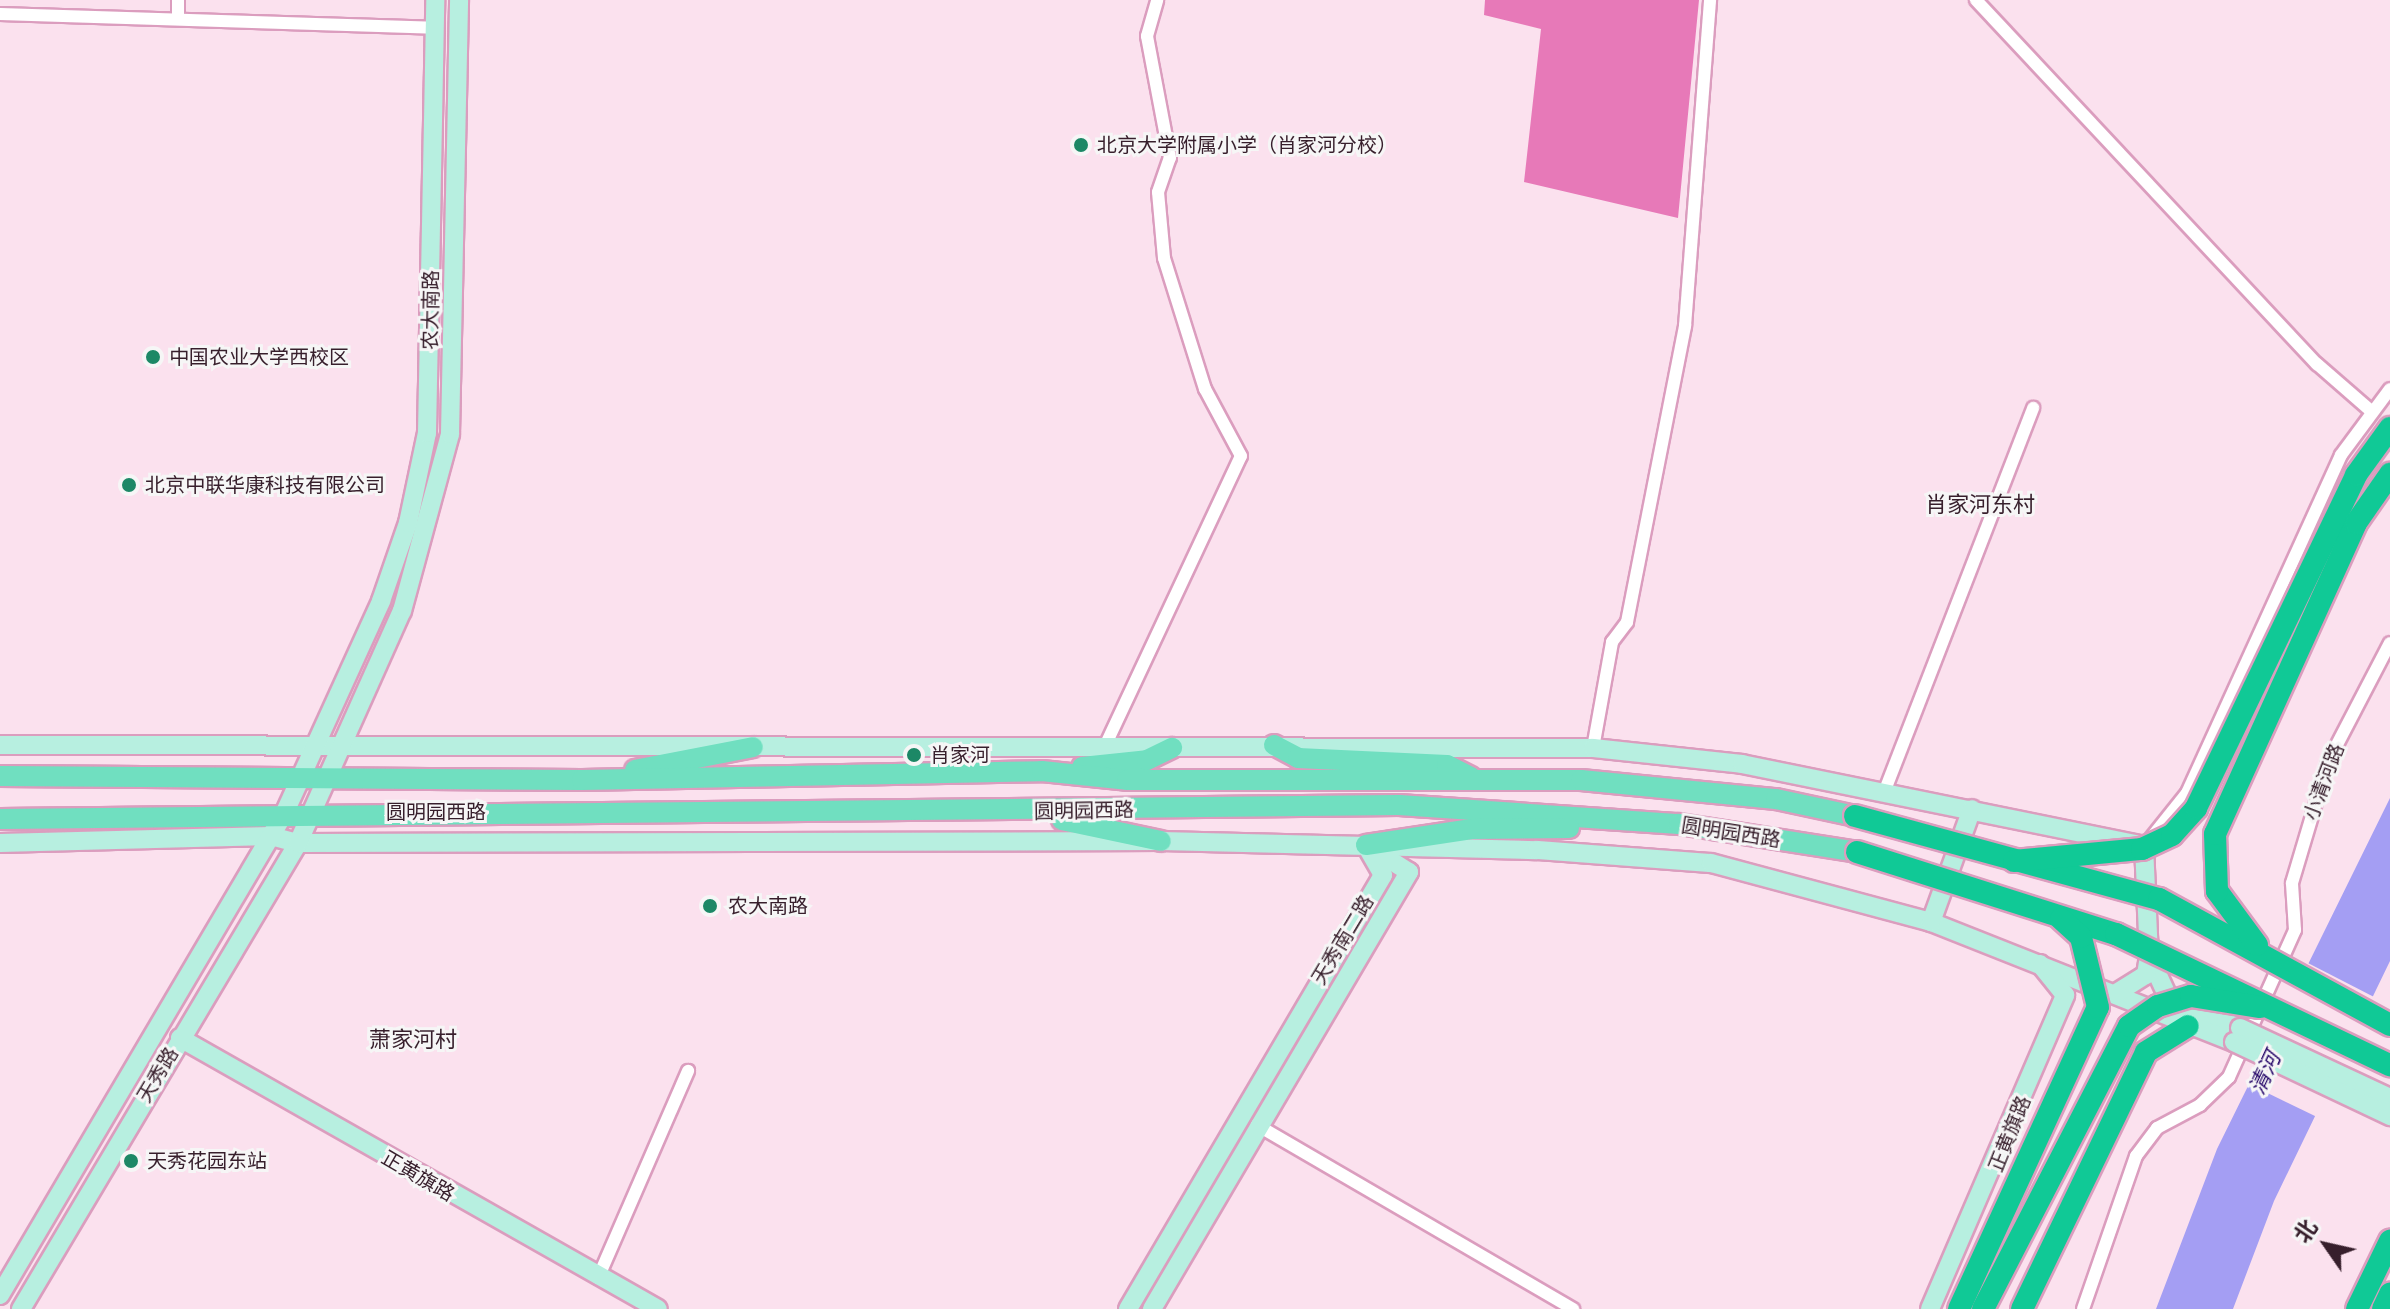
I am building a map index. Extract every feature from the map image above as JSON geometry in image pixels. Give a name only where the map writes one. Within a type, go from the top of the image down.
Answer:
[{"type":"highway","points":[[2014,861],[2142,849],[2172,835],[2196,808],[2356,475],[2390,428]]},
{"type":"highway","points":[[2292,973],[2223,907],[2211,866],[2215,834],[2356,523],[2390,474]]},
{"type":"highway","name":"圆明园西路","points":[[1855,816],[2159,899],[2390,1025]]},
{"type":"highway","name":"圆明园西路","points":[[1857,852],[1997,893],[2116,934],[2281,1009],[2390,1065]]},
{"type":"highway","points":[[1959,1309],[2098,1007],[2081,937],[2062,920],[1997,893]]},
{"type":"highway","points":[[1983,1309],[2129,1026],[2158,1006],[2191,996],[2281,1009]]},
{"type":"highway","points":[[2022,1309],[2146,1052],[2188,1026]]},
{"type":"highway","points":[[2357,1309],[2390,1241]]},
{"type":"highway","points":[[2383,1309],[2390,1294]]},
{"type":"main road","points":[[1274,745],[1298,758],[1447,765],[1474,779]]},
{"type":"main road","points":[[582,780],[753,747]]},
{"type":"main road","points":[[1042,771],[1147,760],[1172,748]]},
{"type":"main road","name":"圆明园西路","points":[[304,773],[582,780],[1042,771],[1127,780],[1596,781],[1776,799],[1855,816]]},
{"type":"main road","points":[[0,776],[304,773]]},
{"type":"main road","name":"圆明园西路","points":[[0,819],[285,812],[1027,813],[1399,805],[1679,824],[1857,852]]},
{"type":"main road","points":[[1027,813],[1161,841]]},
{"type":"main road","points":[[1366,845],[1472,829],[1679,824]]},
{"type":"street","points":[[178,0],[178,19]]},
{"type":"street","name":"农大南路","points":[[304,773],[381,601],[427,433],[435,0]]},
{"type":"street","name":"农大南路","points":[[313,812],[402,611],[450,434],[459,0]]},
{"type":"street","points":[[1106,744],[1241,456],[1205,389],[1164,258],[1158,192],[1170,158],[1147,36],[1157,0]]},
{"type":"street","points":[[1593,748],[1612,642],[1627,622],[1685,326],[1710,0]]},
{"type":"street","points":[[1976,0],[2317,364],[2370,410]]},
{"type":"street","points":[[0,14],[434,28]]},
{"type":"street","points":[[0,745],[343,743],[753,747],[1106,744],[1172,748],[1274,745],[1593,748],[1742,764],[1885,790],[2144,846],[2187,793],[2341,455],[2370,410],[2390,389]]},
{"type":"street","points":[[1885,790],[2033,408]]},
{"type":"street","name":"小清河路","points":[[2083,1309],[2136,1156],[2157,1128],[2200,1105],[2229,1077],[2295,930],[2292,883],[2304,834],[2328,762],[2390,643]]},
{"type":"street","name":"天秀路","points":[[0,1295],[285,812],[304,773]]},
{"type":"street","points":[[1931,922],[1972,809]]},
{"type":"street","name":"天秀路","points":[[21,1309],[298,843],[313,812]]},
{"type":"street","points":[[0,843],[271,836]]},
{"type":"street","name":"圆明园西路","points":[[271,836],[298,843],[1161,841],[1366,845],[1711,863],[1931,922],[2039,962],[2188,1026],[2237,1035],[2390,1098]]},
{"type":"street","name":"天秀南二路","points":[[1152,1309],[1257,1125],[1409,872],[1366,845]]},
{"type":"street","name":"天秀南二路","points":[[1128,1309],[1383,875],[1366,845]]},
{"type":"street","name":"圆明园西路","points":[[2144,846],[2149,956],[2169,999],[2390,1116]]},
{"type":"street","points":[[2115,994],[2146,975],[2149,956]]},
{"type":"street","name":"正黄旗路","points":[[1930,1309],[2065,995],[2039,962]]},
{"type":"street","name":"正黄旗路","points":[[180,1038],[598,1278],[658,1309]]},
{"type":"street","points":[[598,1278],[688,1071]]},
{"type":"street","points":[[1257,1125],[1573,1309]]},
{"type":"street","points":[[615,1309],[621,1291]]},
{"type":"shaded area","points":[[1485,0],[1699,0],[1678,218],[1524,182],[1541,29],[1484,15]]},
{"type":"water","name":"清河","points":[[2390,798],[2390,961],[2274,1201],[2233,1309],[2156,1309],[2217,1149]]},
{"type":"pier","points":[[2304,961],[2376,998],[2317,1117],[2245,1082]]},
{"type":"place","name":"北京大学附属小学（肖家河分校）","points":[[1081,145]]},
{"type":"place","name":"中国农业大学西校区","points":[[153,357]]},
{"type":"place","name":"北京中联华康科技有限公司","points":[[129,485]]},
{"type":"place","name":"肖家河","points":[[914,755]]},
{"type":"place","name":"农大南路","points":[[710,906]]},
{"type":"place","name":"天秀花园东站","points":[[131,1161]]},
{"type":"district","name":"肖家河东村","points":[[1980,505]]},
{"type":"district","name":"萧家河村","points":[[413,1040]]}]
